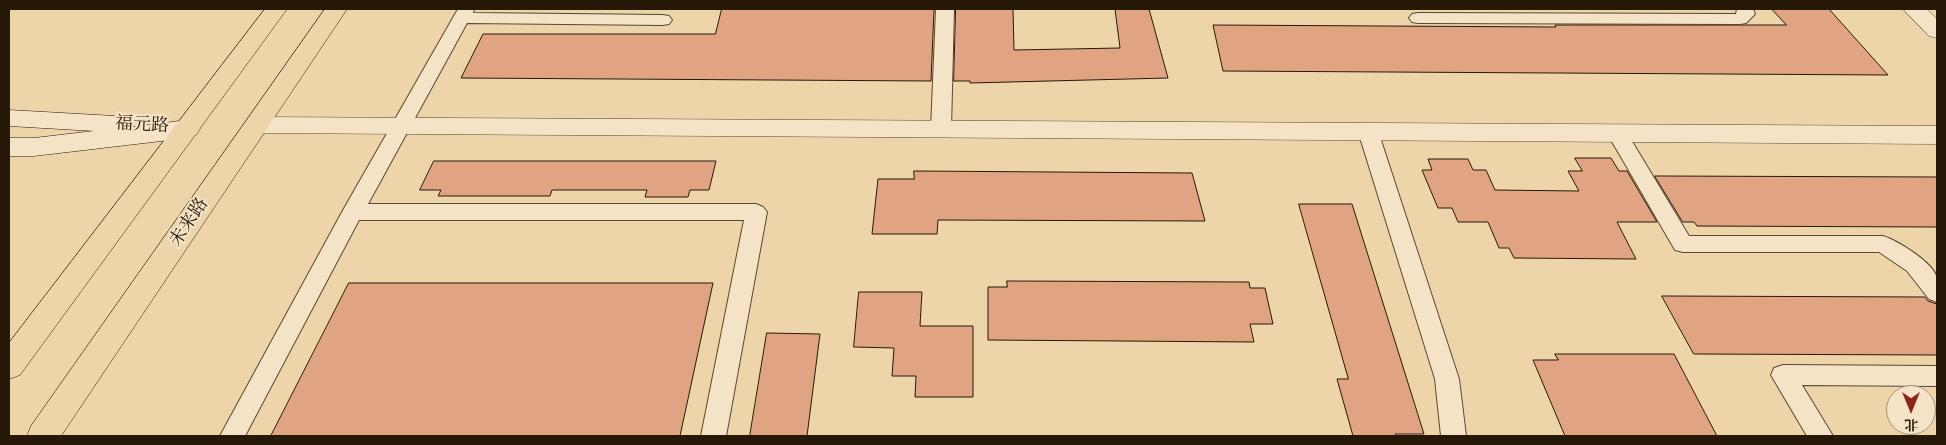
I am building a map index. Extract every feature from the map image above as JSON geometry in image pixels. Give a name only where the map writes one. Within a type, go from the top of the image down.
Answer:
[{"type":"main road","points":[[9,366],[276,9]]},
{"type":"main road","name":"未来路","points":[[43,436],[336,9]]},
{"type":"street","points":[[1914,9],[1937,31]]},
{"type":"street","name":"福元路","points":[[9,118],[187,129]]},
{"type":"street","points":[[257,124],[1937,135]]},
{"type":"street","name":"福元路","points":[[9,147],[34,147],[187,129]]},
{"type":"lane","points":[[941,129],[945,9]]},
{"type":"lane","points":[[1418,18],[1525,13],[1740,19],[1746,14],[1745,9]]},
{"type":"lane","points":[[232,436],[463,14],[663,20]]},
{"type":"lane","points":[[1368,131],[1447,379],[1454,436]]},
{"type":"lane","points":[[1617,133],[1683,244],[1883,244],[1915,265],[1937,293]]},
{"type":"lane","points":[[353,212],[756,212],[714,436]]},
{"type":"lane","points":[[1820,436],[1783,376],[1937,376]]},
{"type":"building","points":[[722,9],[934,9],[931,81],[461,78],[483,34],[715,34]]},
{"type":"building","points":[[956,9],[1013,9],[1014,50],[1120,48],[1115,9],[1149,9],[1168,78],[970,83],[970,81],[954,81]]},
{"type":"building","points":[[1772,9],[1829,9],[1888,75],[1223,71],[1213,25],[1556,27],[1555,25],[1786,25]]},
{"type":"building","points":[[1575,158],[1611,158],[1619,171],[1627,171],[1657,222],[1617,222],[1636,259],[1514,258],[1509,248],[1499,248],[1488,222],[1458,222],[1452,208],[1438,208],[1422,170],[1432,170],[1428,159],[1468,159],[1473,170],[1486,170],[1495,190],[1579,191],[1568,171],[1582,171]]},
{"type":"building","points":[[434,161],[716,161],[709,190],[690,190],[688,197],[645,197],[647,190],[552,190],[550,196],[438,196],[441,190],[420,190]]},
{"type":"building","points":[[914,171],[1192,173],[1205,221],[938,220],[937,234],[872,234],[878,179],[914,179]]},
{"type":"building","points":[[1655,176],[1937,177],[1937,227],[1697,226],[1694,222],[1683,222]]},
{"type":"building","points":[[1299,204],[1352,204],[1424,434],[1353,436],[1337,379],[1348,379]]},
{"type":"building","points":[[1007,281],[1249,282],[1250,288],[1265,288],[1273,324],[1250,324],[1254,342],[988,340],[988,287],[1007,287]]},
{"type":"building","points":[[349,283],[713,283],[680,436],[271,436]]},
{"type":"building","points":[[859,292],[922,292],[920,326],[973,326],[973,397],[915,397],[916,376],[892,376],[894,348],[854,347]]},
{"type":"building","points":[[1662,296],[1925,297],[1928,301],[1937,304],[1937,355],[1694,354]]},
{"type":"building","points":[[767,333],[820,334],[807,436],[750,436]]},
{"type":"building","points":[[1555,354],[1674,354],[1717,436],[1565,436],[1533,360],[1558,360]]}]
